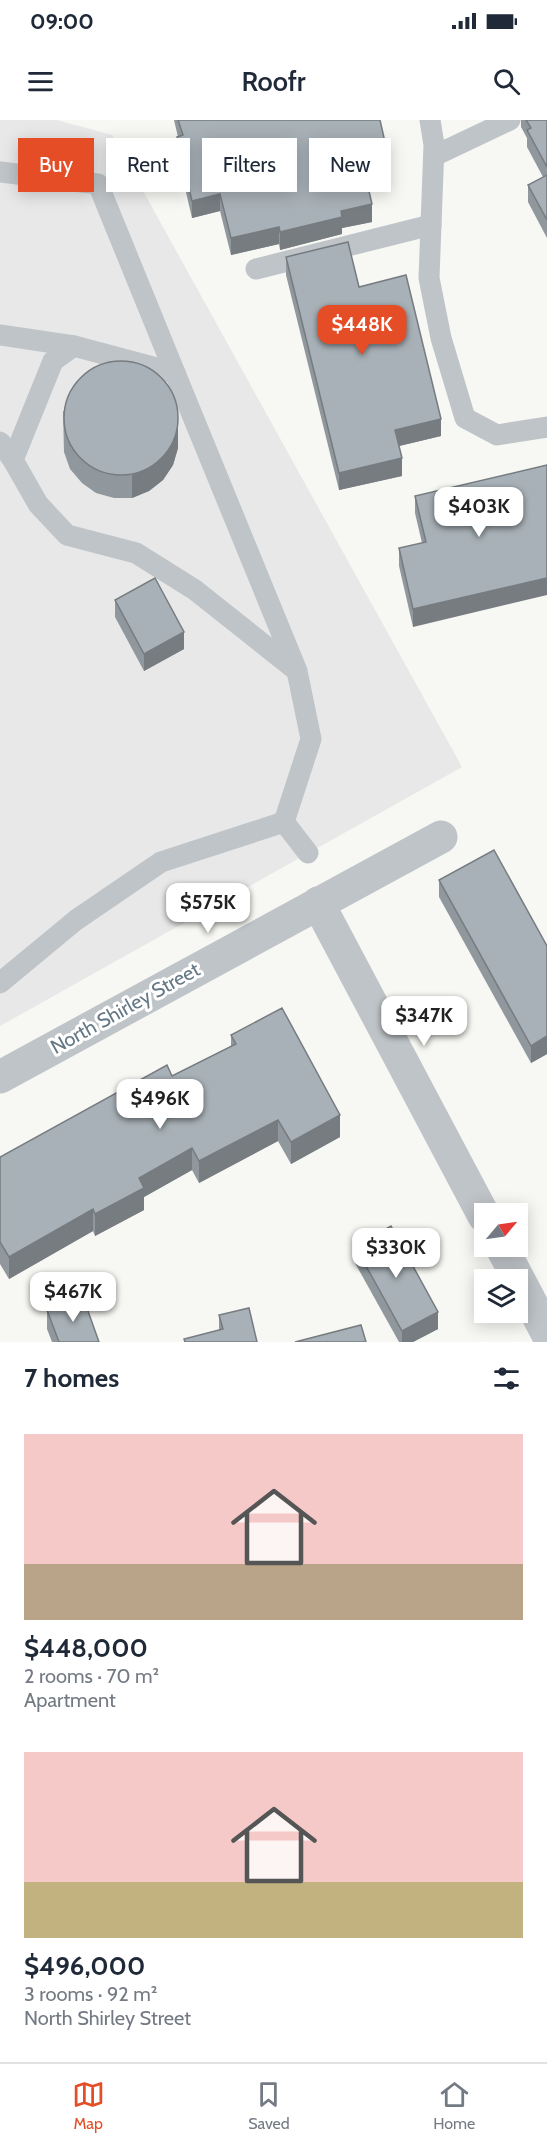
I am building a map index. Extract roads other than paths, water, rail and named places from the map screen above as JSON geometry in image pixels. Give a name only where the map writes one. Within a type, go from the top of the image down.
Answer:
[{"type":"street","name":"North Shirley Street","points":[[0,1077],[441,837]]},
{"type":"street","points":[[318,903],[477,1203]]},
{"type":"street","points":[[507,1257],[547,1333]]},
{"type":"lane","points":[[430,120],[434,156],[429,278],[441,339],[465,418],[497,435],[547,427]]},
{"type":"lane","points":[[434,156],[510,120]]},
{"type":"lane","points":[[0,172],[98,184],[297,671],[311,739],[284,822]]},
{"type":"lane","points":[[256,269],[431,225]]},
{"type":"lane","points":[[0,335],[74,346],[175,373]]},
{"type":"lane","points":[[13,460],[53,361],[74,346]]},
{"type":"lane","points":[[0,442],[38,504],[67,535],[136,553],[195,590],[297,671]]},
{"type":"lane","points":[[284,822],[308,853]]},
{"type":"lane","points":[[0,983],[75,920],[161,862],[284,822]]}]
